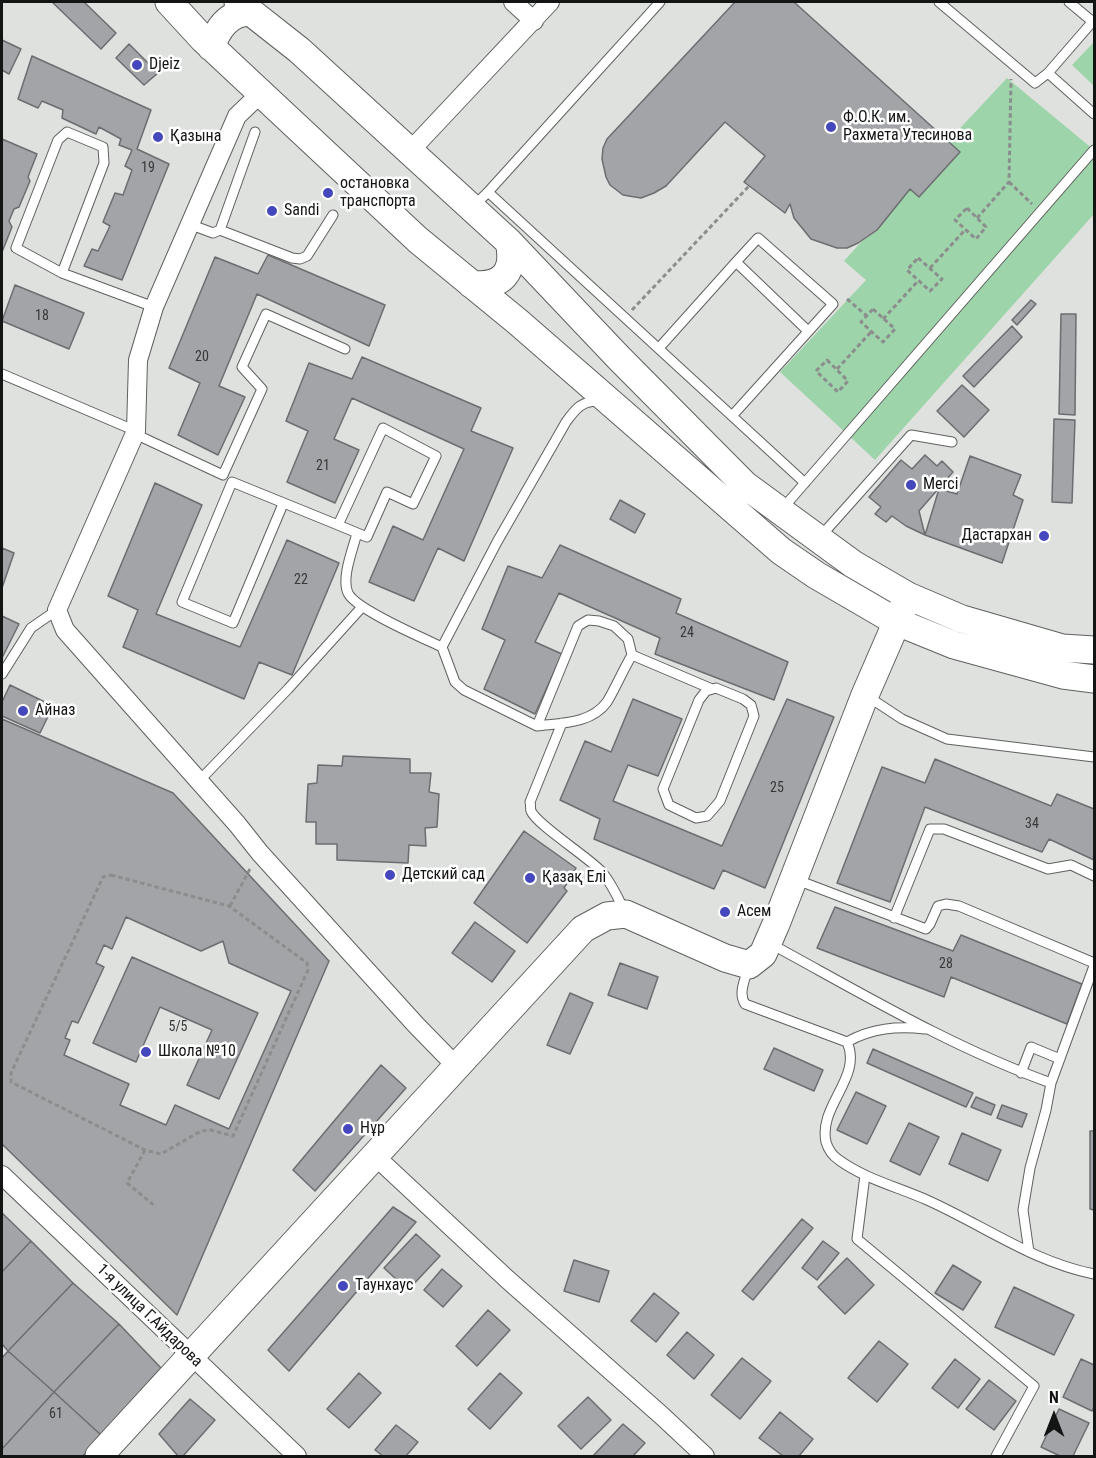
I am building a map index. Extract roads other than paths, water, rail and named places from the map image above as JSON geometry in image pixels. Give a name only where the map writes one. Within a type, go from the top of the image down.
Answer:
[{"type":"street","points":[[169,2],[211,47],[418,240],[518,322],[781,552],[895,621],[954,645],[1063,675],[1095,679]]},
{"type":"street","points":[[513,2],[534,21]]},
{"type":"street","points":[[410,151],[550,2]]},
{"type":"street","points":[[211,47],[216,34],[226,21],[240,13],[245,7],[299,50],[410,151],[480,201],[509,242],[618,357],[746,485],[852,564],[908,596],[973,622],[1062,648],[1095,650]]},
{"type":"street","points":[[261,93],[237,116],[154,307],[138,360],[135,432],[57,610],[65,630],[260,853],[457,1067]]},
{"type":"street","points":[[471,284],[495,282],[506,275],[511,260],[509,242]]},
{"type":"street","points":[[99,1456],[583,929],[608,916],[626,914],[725,958],[749,965],[763,954],[795,879],[865,695],[895,621],[908,596]]},
{"type":"street","points":[[375,1156],[507,1280],[705,1456]]},
{"type":"street","name":"1-я улица Г.Айдарова","points":[[2,1175],[297,1456]]},
{"type":"lane","points":[[660,2],[480,201],[625,318],[805,483]]},
{"type":"lane","points":[[939,2],[1035,83],[1048,73],[1094,21],[1069,2]]},
{"type":"lane","points":[[1048,73],[1095,114]]},
{"type":"lane","points":[[62,273],[104,163],[103,147],[67,132],[58,140],[16,248],[62,273],[154,307]]},
{"type":"lane","points":[[220,230],[255,132]]},
{"type":"lane","points":[[780,511],[1095,150]]},
{"type":"lane","points":[[189,224],[213,232],[220,230],[300,259],[307,256],[333,215]]},
{"type":"lane","points":[[659,348],[759,238],[833,304],[732,416]]},
{"type":"lane","points":[[736,262],[808,331]]},
{"type":"lane","points":[[223,476],[262,389],[242,367],[266,314],[345,349]]},
{"type":"lane","points":[[2,374],[135,432],[232,482],[367,537],[387,492],[413,504],[436,456],[383,428],[338,525]]},
{"type":"lane","points":[[442,647],[498,542],[576,407],[587,401],[608,400]]},
{"type":"lane","points":[[818,539],[910,435],[952,442]]},
{"type":"lane","points":[[232,482],[182,602],[233,624],[283,504]]},
{"type":"lane","points":[[357,533],[346,583],[348,595],[362,608],[442,647],[455,682],[464,690],[537,726],[574,722],[598,711],[606,702],[632,655],[628,639],[614,626],[599,621],[588,620],[578,626],[537,726]]},
{"type":"lane","points":[[199,781],[362,608]]},
{"type":"lane","points":[[2,674],[31,628],[57,610]]},
{"type":"lane","points":[[632,655],[712,689],[716,688],[743,699],[751,705],[754,716],[720,801],[707,816],[696,818],[669,805],[663,789],[699,700],[706,691],[712,689]]},
{"type":"lane","points":[[865,695],[902,719],[946,739],[1095,757]]},
{"type":"lane","points":[[562,723],[530,802],[532,812],[540,822],[602,872],[614,889],[626,914]]},
{"type":"lane","points":[[894,918],[930,829],[944,829],[1048,868],[1071,865],[1095,876]]},
{"type":"lane","points":[[795,879],[926,929],[938,906],[946,904],[959,906],[1095,964],[1051,1083],[1025,1192],[1023,1210],[1029,1252]]},
{"type":"lane","points":[[768,943],[931,1030],[1021,1072],[1051,1083]]},
{"type":"lane","points":[[749,965],[741,992],[745,1004],[847,1042],[872,1031],[891,1028],[931,1030]]},
{"type":"lane","points":[[847,1042],[852,1062],[831,1110],[825,1140],[831,1153],[838,1160],[865,1175],[928,1200],[1029,1252],[1095,1274]]},
{"type":"lane","points":[[1021,1072],[1031,1047],[1060,1059]]},
{"type":"lane","points":[[865,1175],[857,1239],[1034,1386],[996,1456]]},
{"type":"place","name":"Djeiz","points":[[137,65]]},
{"type":"place","name":"Ф.О.К. им. Рахмета Утесинова","points":[[831,127]]},
{"type":"place","name":"Қазына","points":[[158,137]]},
{"type":"place","name":"остановка транспорта","points":[[328,193]]},
{"type":"place","name":"Sandi","points":[[272,211]]},
{"type":"place","name":"Merci","points":[[911,485]]},
{"type":"place","name":"Дастархан","points":[[1044,536]]},
{"type":"place","name":"Айназ","points":[[23,711]]},
{"type":"place","name":"Детский сад","points":[[390,875]]},
{"type":"place","name":"Қазақ Елі","points":[[530,878]]},
{"type":"place","name":"Асем","points":[[725,912]]},
{"type":"place","name":"Школа №10","points":[[146,1052]]},
{"type":"place","name":"Нұр","points":[[348,1129]]},
{"type":"place","name":"Таунхаус","points":[[343,1286]]}]
